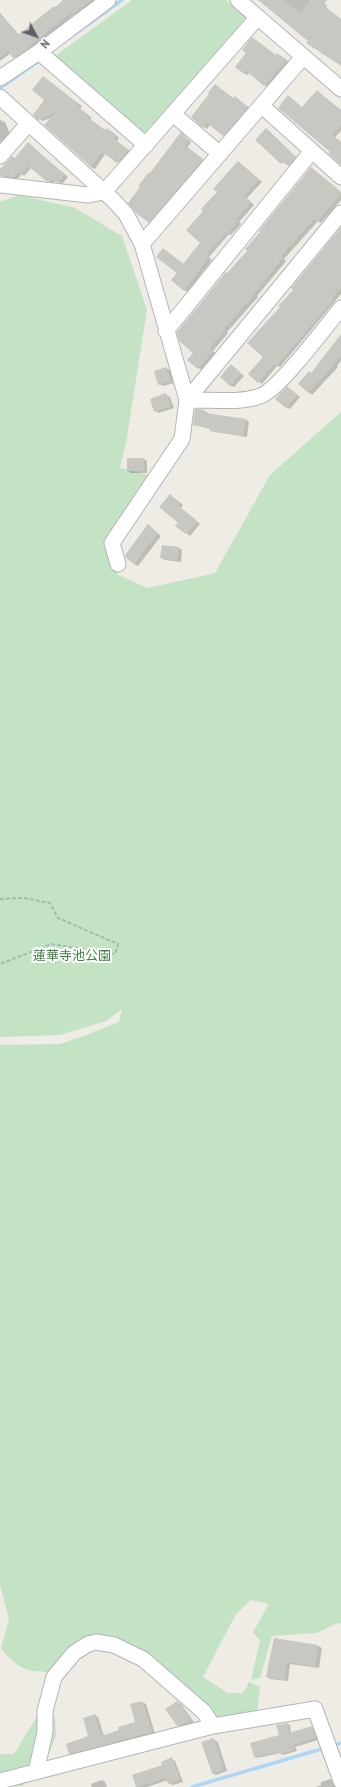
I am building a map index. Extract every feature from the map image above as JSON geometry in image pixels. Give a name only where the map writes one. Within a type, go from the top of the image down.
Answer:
[{"type":"street","points":[[0,78],[39,52],[108,0]]},
{"type":"street","points":[[238,0],[341,89]]},
{"type":"street","points":[[0,185],[88,195],[104,192],[258,17]]},
{"type":"street","points":[[39,52],[146,145]]},
{"type":"street","points":[[142,244],[262,106],[303,56]]},
{"type":"street","points":[[0,97],[126,214],[142,244],[187,400],[182,439],[112,543],[118,564]]},
{"type":"street","points":[[262,106],[341,177]]},
{"type":"street","points":[[173,114],[220,154]]},
{"type":"street","points":[[0,156],[28,124]]},
{"type":"street","points":[[166,331],[312,152]]},
{"type":"street","points":[[187,400],[341,213]]},
{"type":"street","points":[[187,400],[236,400],[262,396],[281,380],[341,308]]},
{"type":"street","points":[[36,1772],[45,1732],[45,1711],[54,1677],[74,1653],[88,1644],[96,1642],[114,1645],[142,1659],[204,1712],[213,1726]]},
{"type":"street","points":[[0,1781],[213,1726],[315,1709],[341,1781]]},
{"type":"path","points":[[0,899],[24,898],[50,902],[58,918],[118,944],[115,954],[51,944],[0,964]]},
{"type":"green space","points":[[132,0],[226,0],[248,19],[144,139],[55,56]]},
{"type":"green space","name":"蓮華寺池公園","points":[[19,195],[75,208],[122,236],[147,310],[126,443],[120,468],[148,475],[107,542],[118,575],[148,588],[215,573],[270,475],[341,412],[341,1624],[337,1623],[317,1633],[272,1636],[260,1678],[251,1680],[260,1641],[253,1632],[269,1604],[251,1600],[236,1614],[203,1677],[228,1693],[243,1693],[249,1682],[260,1687],[257,1714],[216,1719],[143,1659],[87,1642],[58,1672],[40,1672],[26,1669],[14,1662],[1,1648],[9,1619],[0,1585],[0,1045],[60,1044],[119,1022],[122,1009],[106,1021],[60,1035],[0,1037],[0,202]]},
{"type":"green space","points":[[42,1708],[55,1716],[56,1736],[42,1770],[22,1786],[0,1787],[0,1754],[14,1754]]},
{"type":"building","points":[[65,0],[92,0],[73,14],[72,12],[28,47],[29,48],[13,58],[8,51],[0,57],[0,13],[18,35],[54,6],[55,8]]},
{"type":"building","points":[[258,0],[283,0],[300,13],[310,0],[327,0],[323,5],[341,19],[341,66],[306,43],[308,41]]},
{"type":"building","points":[[252,37],[276,55],[277,53],[287,60],[264,86],[246,71],[244,74],[235,67],[246,53],[242,50]]},
{"type":"building","points":[[43,76],[79,104],[77,106],[89,115],[87,117],[105,130],[107,128],[116,135],[114,139],[129,150],[117,163],[102,152],[91,167],[44,125],[56,112],[38,120],[33,115],[44,100],[32,90]]},
{"type":"building","points":[[215,84],[233,98],[235,96],[248,107],[223,136],[207,123],[203,128],[191,117]]},
{"type":"building","points":[[317,90],[341,111],[341,125],[332,135],[341,142],[341,165],[328,153],[330,152],[278,108],[288,95],[302,107]]},
{"type":"building","points":[[266,128],[296,157],[288,166],[283,162],[281,164],[255,140]]},
{"type":"building","points":[[181,132],[189,140],[185,145],[203,159],[149,223],[136,213],[128,203],[140,187],[138,186],[149,172],[150,173]]},
{"type":"building","points":[[28,142],[39,152],[38,153],[65,174],[58,183],[52,179],[50,182],[46,181],[28,166],[20,174],[18,172],[13,177],[0,176],[0,169],[12,156],[15,158]]},
{"type":"building","points":[[238,161],[259,179],[244,196],[251,202],[236,220],[238,222],[206,255],[209,257],[184,291],[171,280],[177,273],[156,257],[163,248],[183,264],[200,243],[186,230],[203,211],[201,209],[217,192],[213,189]]},
{"type":"building","points":[[311,167],[341,192],[341,194],[317,222],[314,219],[281,256],[283,258],[255,294],[224,329],[225,330],[210,348],[213,351],[198,369],[187,360],[193,353],[179,341],[177,332],[226,272],[227,273],[247,251],[245,249]]},
{"type":"building","points":[[341,227],[341,287],[332,298],[334,299],[292,348],[276,366],[274,364],[258,383],[248,374],[263,357],[247,343],[280,307],[278,306],[293,290],[291,288]]},
{"type":"building","points":[[341,334],[341,358],[340,356],[334,363],[335,364],[308,393],[298,384],[309,371],[311,373]]},
{"type":"building","points":[[231,364],[241,373],[230,386],[220,377]]},
{"type":"building","points":[[166,367],[171,381],[158,385],[154,371]]},
{"type":"building","points":[[287,386],[297,395],[286,408],[275,399]]},
{"type":"building","points":[[166,393],[171,406],[154,412],[150,399]]},
{"type":"building","points":[[195,409],[205,410],[205,413],[246,419],[243,436],[210,431],[210,428],[193,425]]},
{"type":"building","points":[[127,458],[144,458],[144,471],[127,471]]},
{"type":"building","points":[[170,494],[180,503],[178,505],[197,521],[186,534],[175,526],[178,523],[159,507]]},
{"type":"building","points":[[148,524],[158,533],[134,564],[126,558],[125,555]]},
{"type":"building","points":[[162,545],[179,547],[177,560],[160,558]]},
{"type":"building","points":[[274,1638],[318,1645],[315,1667],[287,1662],[284,1680],[266,1677]]},
{"type":"building","points":[[142,1701],[152,1732],[69,1754],[66,1744],[88,1736],[83,1718],[95,1714],[101,1736],[119,1730],[118,1727],[135,1722],[130,1704]]},
{"type":"building","points":[[177,1701],[191,1720],[177,1726],[165,1709]]},
{"type":"building","points":[[288,1723],[289,1733],[312,1726],[316,1738],[293,1745],[294,1750],[280,1754],[279,1752],[254,1757],[250,1743],[279,1735],[276,1725]]},
{"type":"building","points":[[214,1738],[224,1770],[212,1773],[201,1742]]},
{"type":"building","points":[[172,1757],[180,1780],[168,1784],[166,1778],[136,1787],[132,1775],[162,1765],[161,1762]]},
{"type":"waterway","points":[[69,38],[122,0]]},
{"type":"waterway","points":[[0,88],[39,61]]},
{"type":"waterway","points":[[332,1746],[341,1743]]},
{"type":"waterway","points":[[192,1787],[325,1748]]}]
